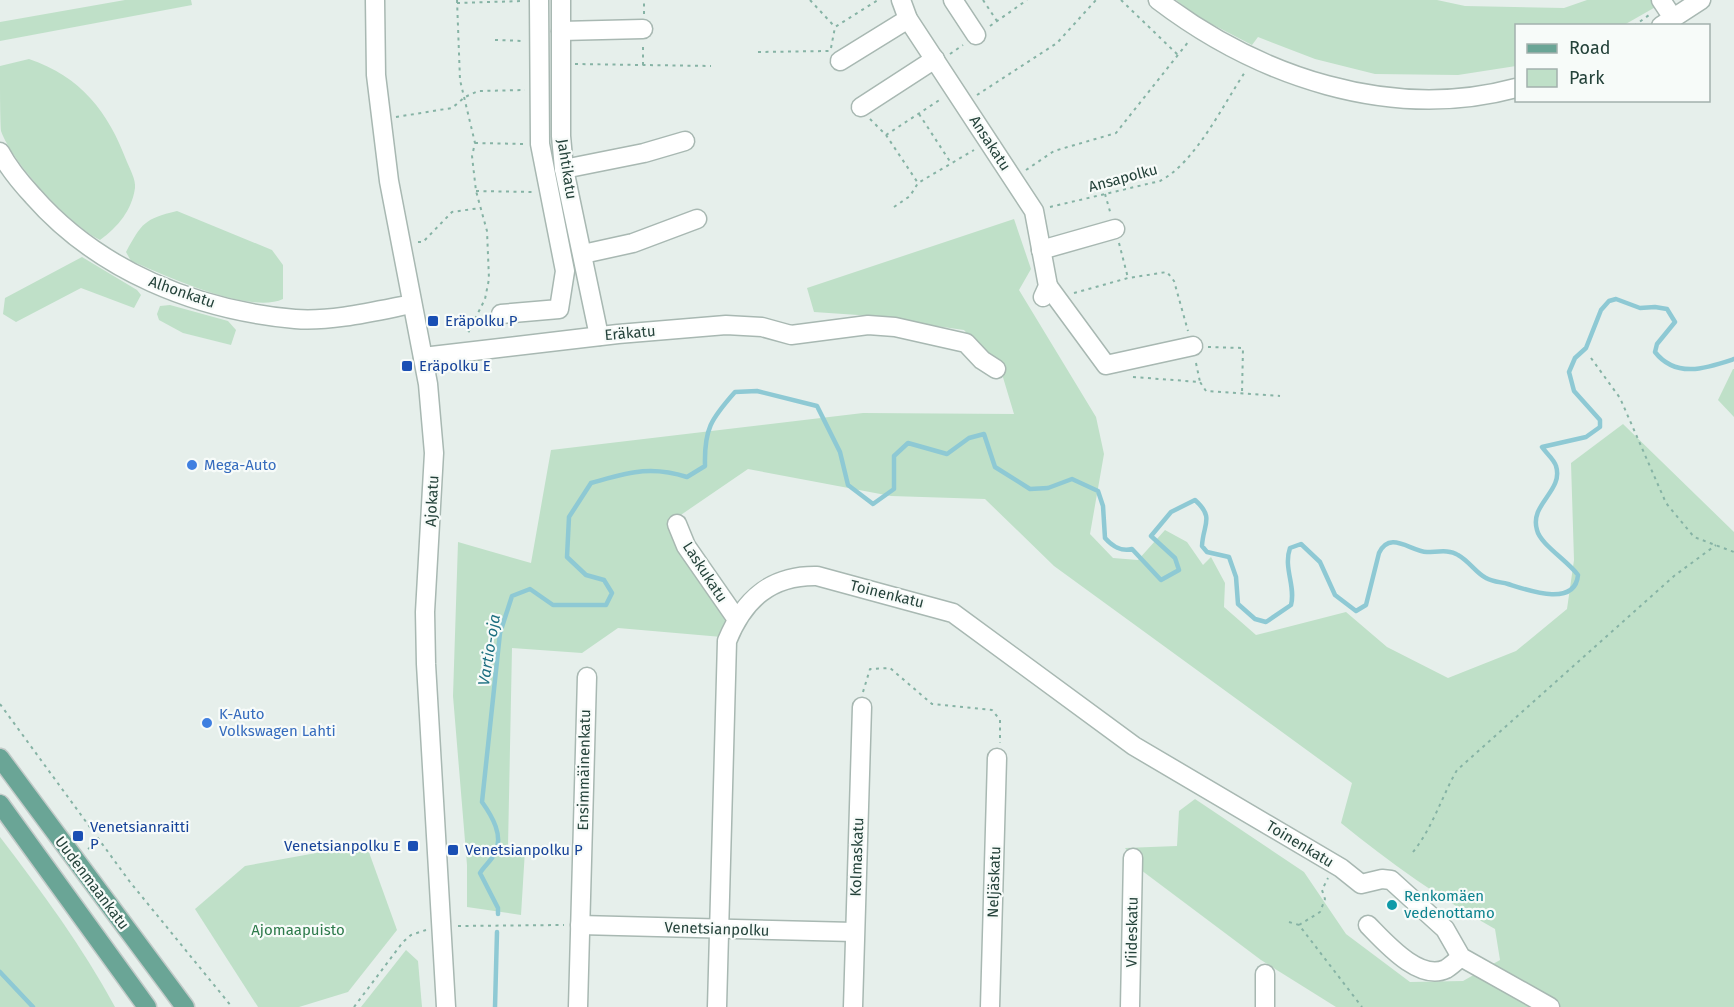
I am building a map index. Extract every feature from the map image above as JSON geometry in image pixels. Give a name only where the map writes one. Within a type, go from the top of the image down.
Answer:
[{"type":"main road","name":"Uudenmaankatu","points":[[0,758],[185,1007]]},
{"type":"main road","name":"Uudenmaankatu","points":[[0,804],[147,1007]]},
{"type":"street","name":"Ajokatu","points":[[375,0],[376,75],[389,181],[423,357],[434,453],[425,612],[426,664],[446,1007]]},
{"type":"street","points":[[501,314],[559,309],[566,271],[540,144],[539,0]]},
{"type":"street","name":"Jahtikatu","points":[[561,0],[561,106],[564,169],[599,336]]},
{"type":"street","name":"Ansakatu","points":[[901,0],[908,19],[935,59],[956,99],[1034,211],[1049,294]]},
{"type":"street","points":[[953,0],[976,35]]},
{"type":"street","points":[[1158,0],[1249,66],[1342,90],[1445,99],[1496,94],[1515,88]]},
{"type":"street","points":[[1661,0],[1667,22],[1701,0]]},
{"type":"street","points":[[835,56],[908,19]]},
{"type":"street","points":[[561,31],[644,29]]},
{"type":"street","points":[[861,107],[935,59]]},
{"type":"street","points":[[539,98],[561,106]]},
{"type":"street","points":[[564,169],[644,153],[685,141]]},
{"type":"street","name":"Alhonkatu","points":[[0,152],[8,168],[70,233],[109,260],[159,287],[248,312],[297,319],[359,314],[412,304]]},
{"type":"street","points":[[566,271],[585,261],[697,219]]},
{"type":"street","points":[[1041,250],[1115,229]]},
{"type":"street","points":[[1049,294],[1106,365],[1193,346]]},
{"type":"street","name":"Eräkatu","points":[[423,357],[599,336],[726,325],[762,327],[791,335],[868,325],[939,335],[966,343],[982,360],[996,369]]},
{"type":"street","name":"Laskukatu","points":[[677,524],[686,546],[736,618]]},
{"type":"street","name":"Toinenkatu","points":[[717,1007],[727,641],[736,618],[775,582],[795,576],[817,576],[953,613],[1134,746],[1336,865],[1361,884],[1382,879],[1391,880],[1445,928],[1461,957]]},
{"type":"street","name":"Ensimmäinenkatu","points":[[578,1007],[587,677]]},
{"type":"street","name":"Kolmaskatu","points":[[853,1007],[862,707]]},
{"type":"street","name":"Neljäskatu","points":[[990,1007],[998,758]]},
{"type":"street","name":"Viideskatu","points":[[1130,1007],[1133,858]]},
{"type":"street","name":"Venetsianpolku","points":[[580,925],[854,932]]},
{"type":"street","points":[[1368,925],[1403,960],[1427,970],[1444,970],[1461,957],[1550,1007]]},
{"type":"street","points":[[1265,974],[1265,1007]]},
{"type":"path","points":[[465,352],[464,346],[469,328],[486,299],[489,279],[487,231],[476,191],[472,156],[475,143],[460,80],[457,1],[539,0]]},
{"type":"path","points":[[758,52],[835,56],[835,27],[810,0]]},
{"type":"path","points":[[983,0],[997,21]]},
{"type":"path","points":[[886,135],[919,114],[956,99],[1058,43],[1096,0]]},
{"type":"path","points":[[1121,0],[1178,55]]},
{"type":"path","points":[[835,27],[876,1]]},
{"type":"path","points":[[1013,179],[1054,151],[1116,133],[1190,39]]},
{"type":"path","points":[[495,40],[539,42]]},
{"type":"path","points":[[570,64],[711,66]]},
{"type":"path","name":"Ansapolku","points":[[1034,211],[1160,181],[1169,176],[1192,152],[1249,66]]},
{"type":"path","points":[[393,117],[452,108],[465,97],[478,91],[539,98]]},
{"type":"path","points":[[861,107],[873,125],[886,135],[918,183]]},
{"type":"path","points":[[919,114],[951,164]]},
{"type":"path","points":[[475,143],[540,144]]},
{"type":"path","points":[[894,207],[910,196],[918,183],[981,146]]},
{"type":"path","points":[[476,191],[550,192]]},
{"type":"path","points":[[415,242],[423,242],[452,212],[480,208]]},
{"type":"path","points":[[1049,294],[1167,272],[1174,281],[1193,346],[1200,382],[1206,391],[1280,396]]},
{"type":"path","points":[[1193,346],[1243,348],[1242,393]]},
{"type":"path","points":[[1591,358],[1620,398],[1666,503],[1694,537],[1734,552]]},
{"type":"path","points":[[1106,365],[1111,375],[1200,382]]},
{"type":"path","points":[[1413,852],[1430,831],[1441,798],[1457,770],[1674,576],[1716,546]]},
{"type":"path","points":[[862,707],[863,685],[870,669],[890,668],[933,704],[992,710],[1000,720],[998,758]]},
{"type":"path","points":[[0,704],[159,919],[232,1007]]},
{"type":"path","points":[[88,849],[100,840]]},
{"type":"path","points":[[1299,925],[1320,912],[1325,899],[1322,890],[1336,865]]},
{"type":"path","points":[[1289,922],[1299,925],[1362,1007]]},
{"type":"path","points":[[354,1007],[403,942],[418,932],[441,927],[580,925]]},
{"type":"green space","points":[[125,0],[191,0],[192,5],[0,41],[0,22]]},
{"type":"green space","points":[[1176,0],[1437,0],[1465,6],[1564,8],[1587,0],[1656,0],[1659,5],[1626,24],[1515,24],[1515,66],[1458,75],[1375,74],[1315,59],[1258,37],[1252,45],[1200,18]]},
{"type":"green space","points":[[29,59],[64,76],[90,98],[111,127],[135,182],[131,204],[127,211],[118,224],[100,240],[73,221],[43,192],[17,160],[1,131],[0,66]]},
{"type":"green space","points":[[177,211],[272,250],[283,265],[283,299],[268,303],[229,298],[131,261],[126,252],[140,228],[157,217]]},
{"type":"green space","points":[[1014,219],[1031,269],[1019,290],[1096,417],[1104,454],[1090,534],[1113,558],[1138,560],[1165,530],[1187,542],[1203,565],[1211,557],[1225,583],[1224,607],[1256,635],[1346,612],[1387,647],[1448,678],[1516,651],[1567,609],[1574,560],[1571,463],[1623,424],[1734,532],[1734,1007],[1336,1007],[1261,960],[1141,870],[1125,848],[1177,846],[1179,811],[1195,799],[1304,872],[1346,934],[1410,982],[1463,981],[1500,960],[1495,929],[1416,879],[1341,823],[1352,783],[1054,566],[985,499],[891,496],[748,469],[672,521],[734,598],[722,637],[618,628],[582,653],[512,648],[508,847],[525,850],[521,915],[467,907],[467,865],[453,696],[458,542],[531,563],[551,450],[863,413],[1014,414],[1002,374],[964,330],[858,315],[814,312],[807,288]]},
{"type":"green space","points":[[82,257],[137,290],[141,295],[134,308],[81,288],[16,322],[3,314],[5,298]]},
{"type":"green space","points":[[170,305],[228,321],[236,330],[231,345],[183,333],[159,320],[157,314],[160,306]]},
{"type":"green space","points":[[1734,369],[1734,417],[1718,400]]},
{"type":"green space","points":[[0,837],[61,920],[115,1007],[0,1007]]},
{"type":"green space","name":"Ajomaapuisto","points":[[366,844],[397,930],[348,992],[299,1007],[258,1007],[195,909],[245,866]]},
{"type":"green space","points":[[406,950],[418,961],[422,1007],[361,1007]]},
{"type":"waterway","name":"Vartio-oja","points":[[498,914],[498,908],[480,873],[494,856],[498,840],[493,820],[482,802],[500,633],[512,596],[530,589],[553,605],[606,605],[612,593],[604,580],[586,575],[567,557],[569,517],[591,483],[650,471],[687,477],[705,466],[706,443],[711,425],[735,392],[757,391],[817,406],[840,452],[848,485],[873,504],[894,489],[894,456],[908,443],[947,454],[969,438],[984,434],[995,467],[1030,489],[1048,488],[1072,479],[1098,491],[1103,506],[1105,538],[1117,548],[1132,549],[1161,580],[1179,570],[1175,558],[1151,536],[1171,512],[1195,500],[1205,512],[1206,517],[1202,546],[1207,552],[1229,557],[1236,577],[1238,604],[1255,619],[1266,622],[1291,605],[1292,591],[1288,555],[1290,548],[1301,544],[1320,562],[1335,595],[1356,611],[1366,605],[1379,553],[1384,546],[1395,542],[1421,551],[1454,553],[1466,560],[1482,576],[1494,581],[1549,594],[1568,591],[1575,585],[1578,575],[1543,541],[1537,530],[1538,513],[1557,475],[1555,463],[1542,447],[1586,437],[1600,427],[1600,420],[1574,391],[1569,372],[1575,358],[1586,348],[1601,310],[1609,301],[1616,299],[1640,308],[1667,309],[1675,322],[1657,344],[1655,352],[1672,366],[1703,368],[1734,359]]},
{"type":"waterway","name":"Vartio-oja","points":[[495,1007],[497,932]]},
{"type":"waterway","points":[[0,972],[33,1007]]},
{"type":"place","name":"Eräpolku P","points":[[433,321]]},
{"type":"place","name":"Eräpolku E","points":[[407,366]]},
{"type":"place","name":"Mega-Auto","points":[[192,465]]},
{"type":"place","name":"K-Auto Volkswagen Lahti","points":[[207,723]]},
{"type":"place","name":"Venetsianraitti P","points":[[78,836]]},
{"type":"place","name":"Venetsianpolku E","points":[[413,846]]},
{"type":"place","name":"Venetsianpolku P","points":[[453,850]]},
{"type":"place","name":"Renkomäen vedenottamo","points":[[1392,905]]}]
